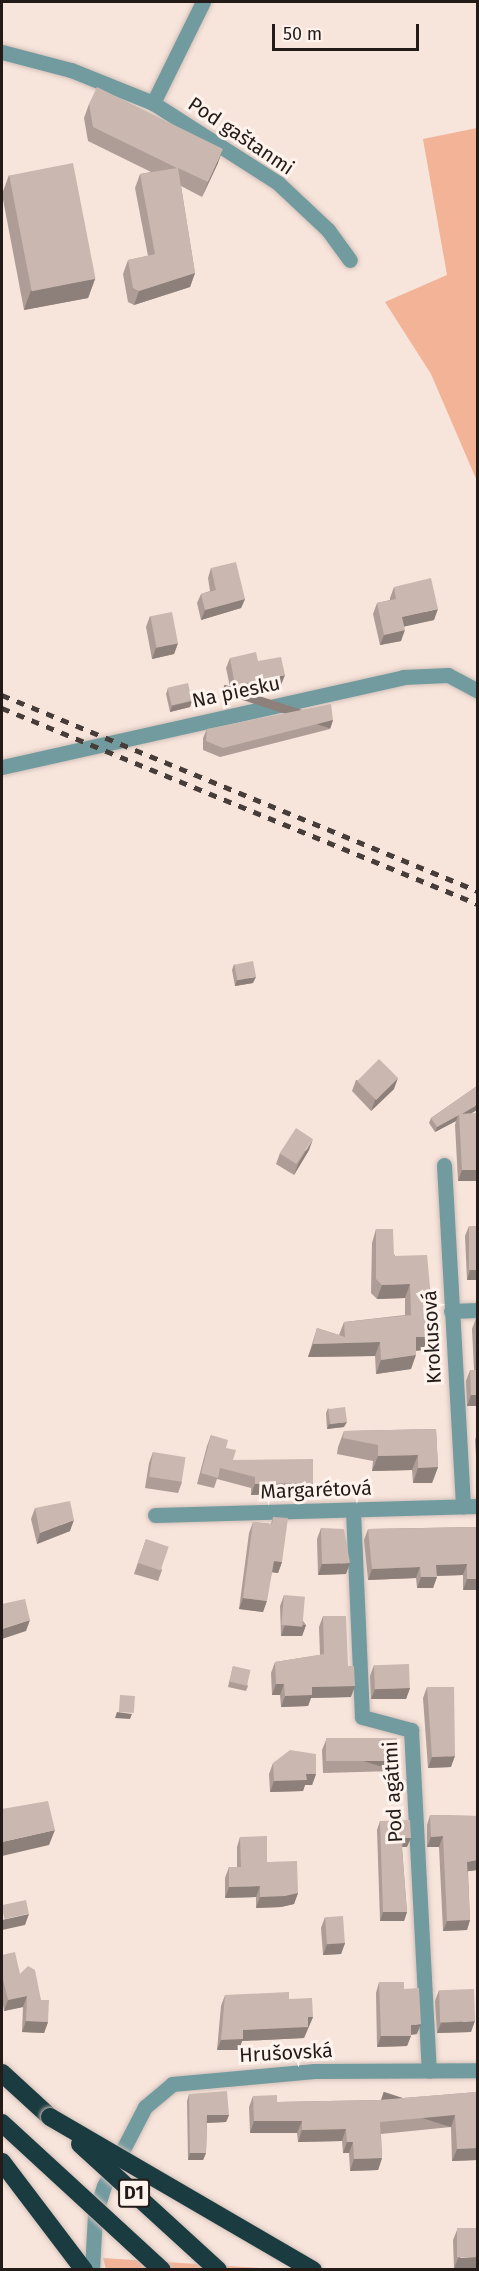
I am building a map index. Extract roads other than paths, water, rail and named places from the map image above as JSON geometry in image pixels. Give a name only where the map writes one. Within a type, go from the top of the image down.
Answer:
[{"type":"highway","name":"D1","points":[[2,2073],[218,2270]]},
{"type":"highway","points":[[50,2117],[313,2270]]},
{"type":"highway","name":"D1","points":[[2,2123],[162,2270]]},
{"type":"highway","points":[[2,2162],[84,2270]]},
{"type":"street","points":[[153,103],[203,2]]},
{"type":"street","name":"Pod gaštanmi","points":[[2,52],[71,69],[153,103],[278,183],[328,230],[350,260]]},
{"type":"street","name":"Na piesku","points":[[2,767],[403,676],[448,675],[477,691]]},
{"type":"street","name":"Krokusová","points":[[444,1165],[451,1311],[470,1506]]},
{"type":"street","points":[[451,1311],[477,1310]]},
{"type":"street","name":"Margarétová","points":[[155,1515],[470,1506]]},
{"type":"street","name":"Pod agátmi","points":[[353,1510],[362,1717],[411,1730],[429,2071]]},
{"type":"street","name":"Hrušovská","points":[[92,2270],[94,2215],[104,2186],[125,2141],[157,2093],[193,2079],[477,2070]]},
{"type":"railway","points":[[2,695],[478,891]]},
{"type":"railway","points":[[2,708],[478,904]]}]
